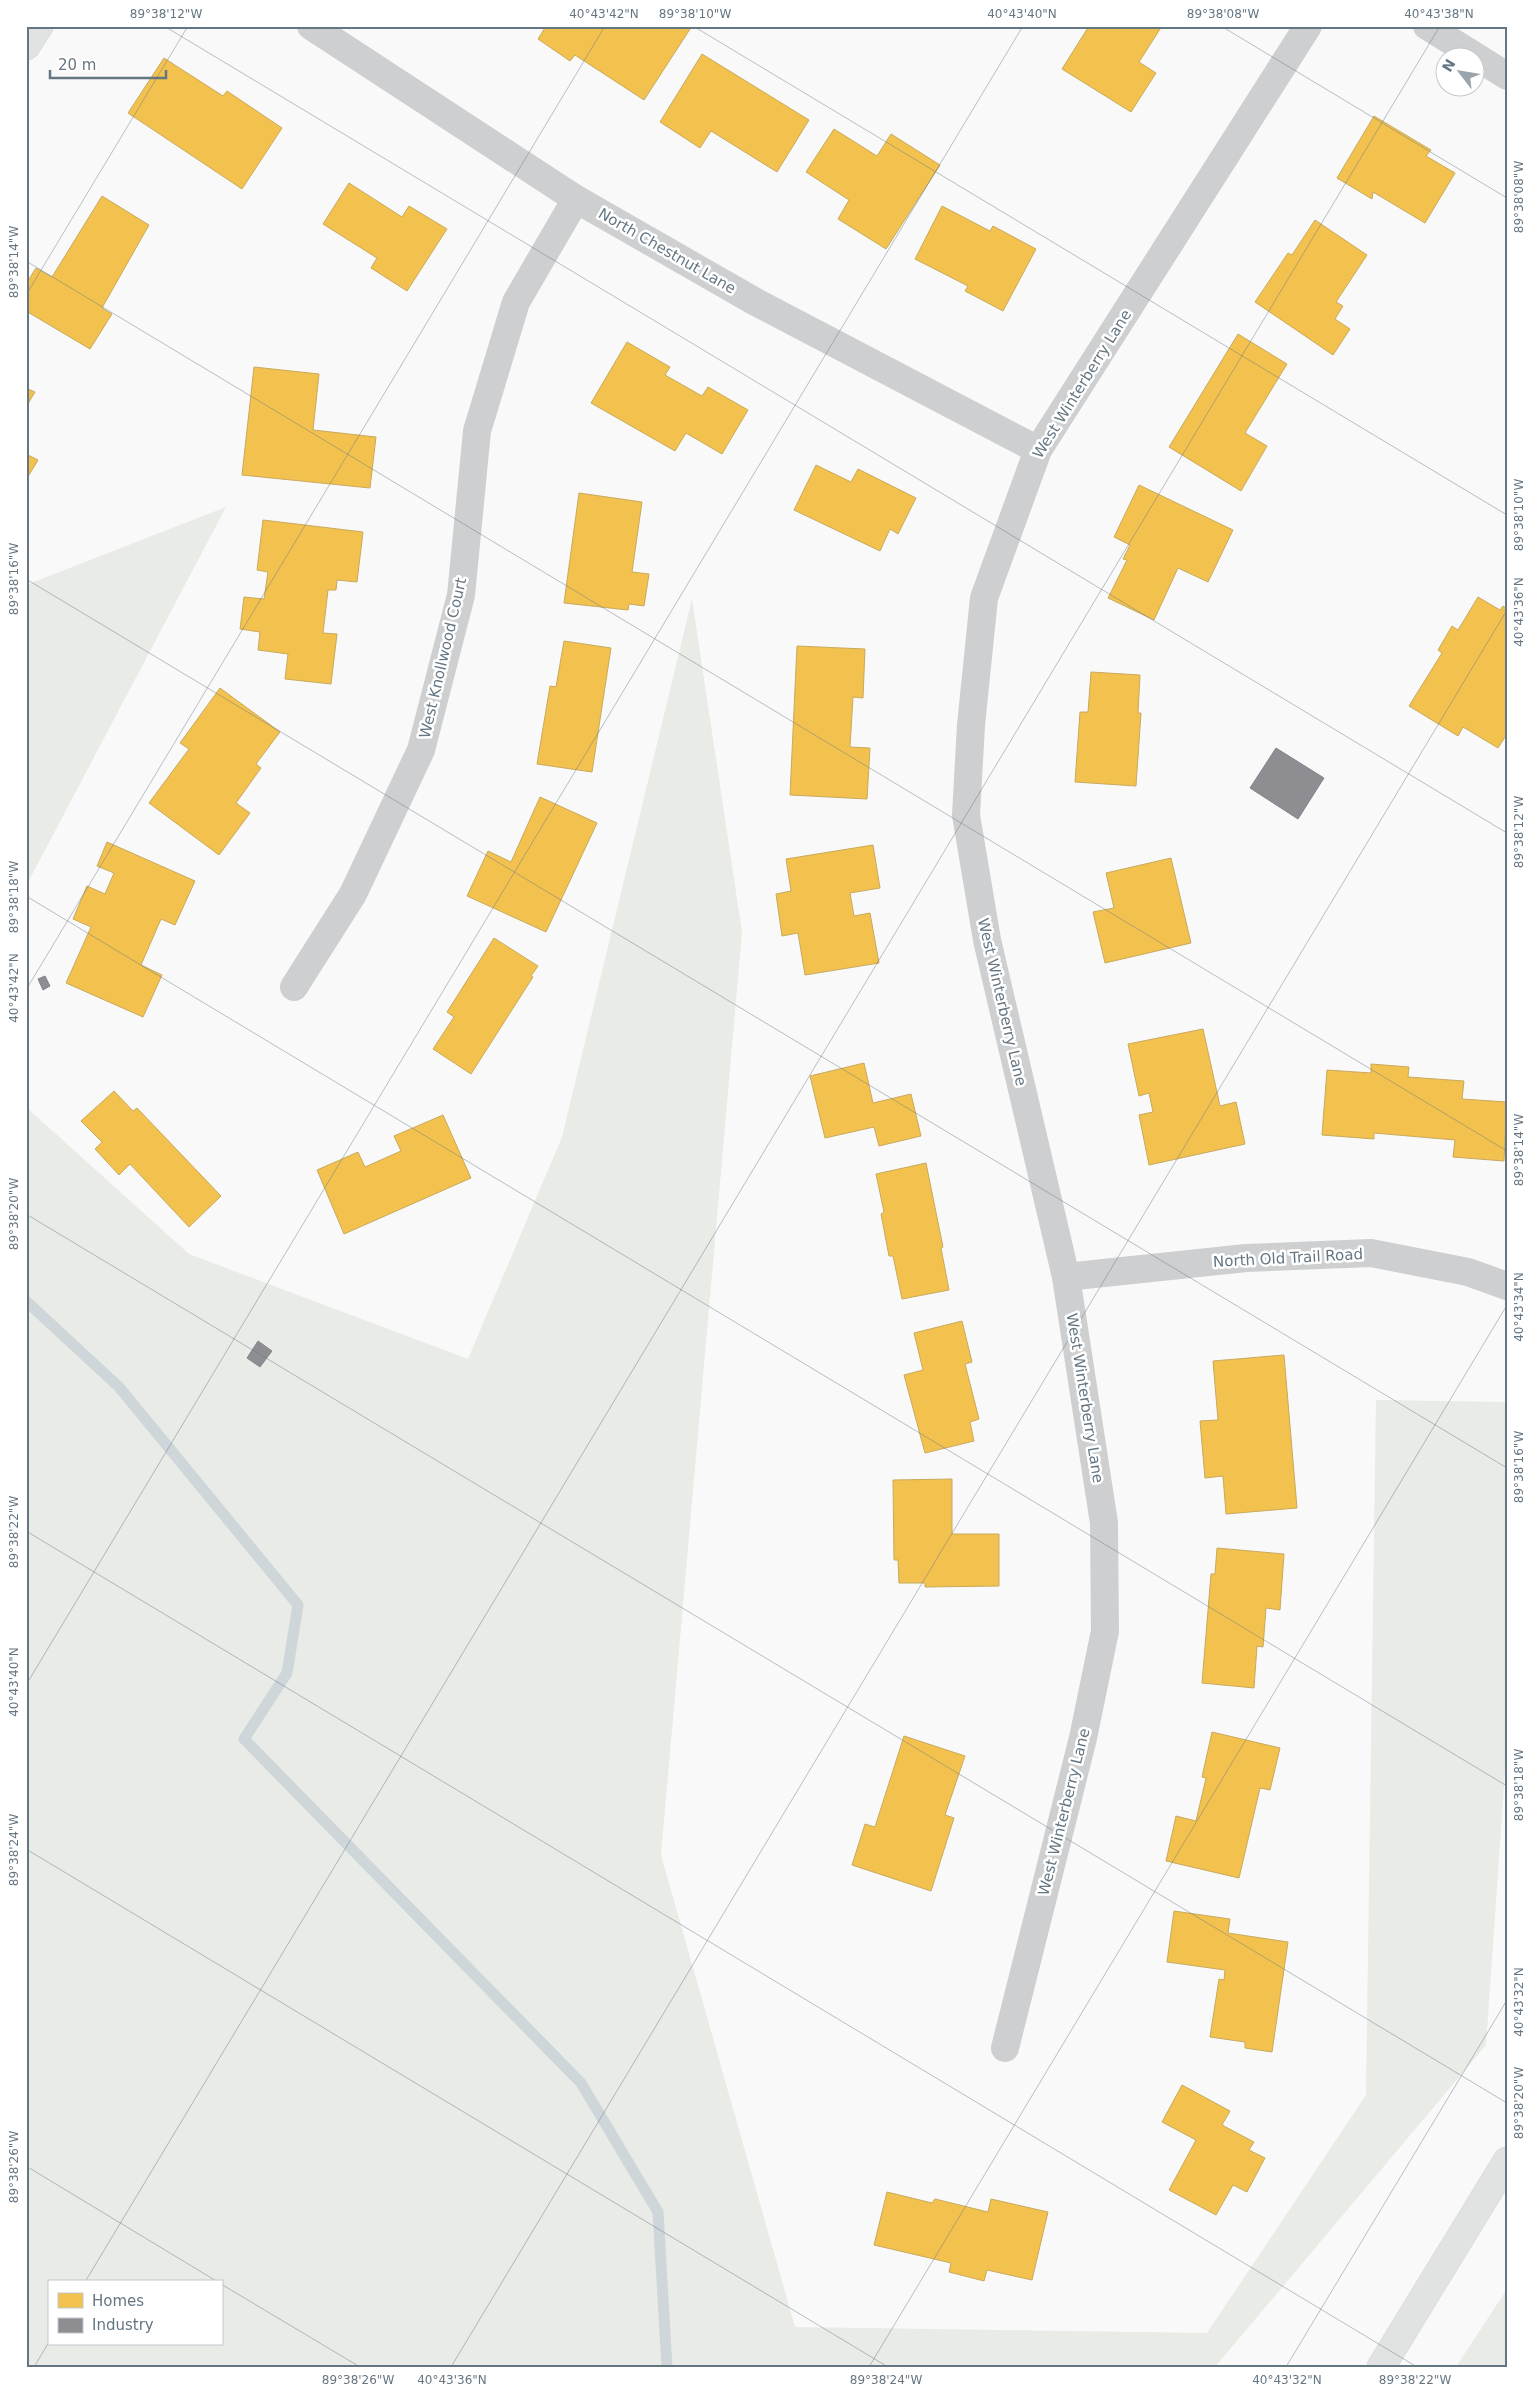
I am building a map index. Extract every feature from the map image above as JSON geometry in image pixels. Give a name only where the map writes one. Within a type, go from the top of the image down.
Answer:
[{"type":"street","points":[[26,46],[39,26]]},
{"type":"street","name":"North Chestnut Lane","points":[[311,26],[576,199],[754,301],[1038,450]]},
{"type":"street","name":"West Winterberry Lane","points":[[1005,2048],[1083,1738],[1105,1631],[1104,1523],[1066,1277],[986,940],[966,815],[971,725],[984,598],[1038,450],[1308,26]]},
{"type":"street","points":[[1427,26],[1507,76]]},
{"type":"street","name":"West Knollwood Court","points":[[294,987],[353,894],[421,750],[461,595],[477,431],[516,302],[576,199]]},
{"type":"street","name":"North Old Trail Road","points":[[1066,1277],[1246,1258],[1371,1254],[1468,1272],[1507,1286]]},
{"type":"street","points":[[1381,2367],[1507,2161]]},
{"type":"shaded area","points":[[226,507],[26,886],[26,585]]},
{"type":"shaded area","points":[[692,599],[742,932],[661,1855],[795,2327],[1207,2333],[1366,2095],[1376,1400],[1507,1402],[1507,1743],[1486,2045],[1215,2367],[26,2367],[26,1107],[189,1254],[468,1359],[562,1137]]},
{"type":"shaded area","points":[[1507,2289],[1507,2367],[1456,2367]]},
{"type":"building: Homes","points":[[546,26],[692,26],[644,100],[575,55],[570,61],[538,39]]},
{"type":"building: Homes","points":[[1089,26],[1162,26],[1139,62],[1156,73],[1131,112],[1062,69]]},
{"type":"building: Homes","points":[[702,54],[809,120],[777,172],[711,131],[700,148],[660,122]]},
{"type":"building: Homes","points":[[164,58],[223,96],[227,91],[282,128],[242,189],[128,113]]},
{"type":"building: Homes","points":[[1374,116],[1431,150],[1426,156],[1455,173],[1425,223],[1373,192],[1372,199],[1337,178]]},
{"type":"building: Homes","points":[[834,129],[877,156],[891,134],[940,165],[886,249],[838,219],[849,200],[806,172]]},
{"type":"building: Homes","points":[[349,183],[402,217],[409,206],[447,229],[407,291],[371,268],[377,258],[323,224]]},
{"type":"building: Homes","points":[[102,196],[149,225],[102,308],[112,314],[90,349],[26,311],[26,284],[36,268],[52,277]]},
{"type":"building: Homes","points":[[942,206],[990,231],[993,226],[1036,249],[1003,311],[965,291],[968,286],[915,259]]},
{"type":"building: Homes","points":[[1315,220],[1367,255],[1336,302],[1343,306],[1335,319],[1350,329],[1333,355],[1255,302],[1288,253],[1292,255]]},
{"type":"building: Homes","points":[[1238,334],[1287,364],[1245,433],[1267,446],[1241,491],[1169,447]]},
{"type":"building: Homes","points":[[627,342],[670,367],[665,375],[702,396],[708,387],[748,410],[722,454],[686,433],[675,451],[591,403]]},
{"type":"building: Homes","points":[[254,367],[319,374],[313,430],[376,437],[370,488],[242,475]]},
{"type":"building: Homes","points":[[26,388],[35,392],[26,407]]},
{"type":"building: Homes","points":[[26,454],[38,460],[26,480]]},
{"type":"building: Homes","points":[[816,465],[851,482],[858,469],[916,498],[898,534],[890,529],[880,551],[794,510]]},
{"type":"building: Homes","points":[[1139,485],[1233,530],[1208,582],[1178,568],[1154,620],[1108,598],[1127,560],[1123,559],[1130,545],[1114,537]]},
{"type":"building: Homes","points":[[579,493],[642,502],[632,572],[649,574],[644,606],[629,604],[628,610],[564,603]]},
{"type":"building: Homes","points":[[263,520],[363,532],[357,582],[337,580],[336,590],[328,590],[323,633],[337,634],[331,684],[285,679],[288,654],[258,650],[260,632],[240,629],[244,597],[264,599],[268,572],[257,570]]},
{"type":"building: Homes","points":[[1478,597],[1500,610],[1503,606],[1507,609],[1507,734],[1498,748],[1463,727],[1458,736],[1409,706],[1442,653],[1438,650],[1452,626],[1458,630]]},
{"type":"building: Homes","points":[[564,641],[611,648],[592,772],[537,764],[550,686],[556,687]]},
{"type":"building: Homes","points":[[797,646],[865,649],[863,698],[853,697],[850,747],[870,748],[867,799],[790,795]]},
{"type":"building: Homes","points":[[1091,672],[1140,675],[1138,713],[1141,713],[1136,786],[1075,782],[1080,712],[1088,712]]},
{"type":"building: Homes","points":[[220,688],[280,732],[256,764],[261,768],[236,803],[250,813],[219,855],[149,803],[189,749],[180,743]]},
{"type":"building: Homes","points":[[540,797],[597,823],[546,932],[467,896],[488,851],[511,862]]},
{"type":"building: Homes","points":[[107,842],[195,881],[175,925],[161,919],[141,965],[162,975],[143,1017],[66,983],[91,927],[73,919],[87,886],[105,894],[114,873],[97,866]]},
{"type":"building: Homes","points":[[873,845],[880,888],[850,893],[854,916],[870,913],[879,963],[805,975],[798,933],[782,936],[776,894],[791,891],[786,859]]},
{"type":"building: Homes","points":[[1171,858],[1191,943],[1105,963],[1093,912],[1114,908],[1106,873]]},
{"type":"building: Homes","points":[[494,938],[538,966],[531,976],[533,977],[471,1074],[433,1049],[454,1017],[447,1012]]},
{"type":"building: Homes","points":[[1203,1029],[1220,1106],[1236,1102],[1245,1144],[1149,1165],[1139,1115],[1153,1112],[1149,1093],[1139,1096],[1128,1044]]},
{"type":"building: Homes","points":[[864,1063],[873,1103],[911,1094],[921,1136],[879,1146],[874,1127],[825,1138],[810,1076]]},
{"type":"building: Homes","points":[[1371,1064],[1409,1067],[1408,1077],[1464,1081],[1462,1099],[1507,1102],[1504,1161],[1453,1157],[1455,1140],[1374,1133],[1374,1139],[1322,1135],[1327,1070],[1371,1073]]},
{"type":"building: Homes","points":[[114,1091],[133,1111],[137,1108],[221,1196],[189,1227],[130,1164],[119,1175],[95,1149],[102,1142],[81,1121]]},
{"type":"building: Homes","points":[[443,1115],[471,1178],[344,1234],[317,1170],[358,1152],[365,1167],[401,1151],[394,1136]]},
{"type":"building: Homes","points":[[926,1163],[943,1247],[941,1248],[949,1290],[902,1299],[893,1256],[889,1256],[881,1214],[884,1212],[876,1174]]},
{"type":"building: Homes","points":[[962,1321],[972,1362],[965,1364],[979,1419],[970,1422],[974,1441],[925,1453],[904,1375],[923,1370],[914,1333]]},
{"type":"building: Homes","points":[[1284,1355],[1297,1508],[1226,1514],[1223,1476],[1205,1478],[1200,1421],[1218,1420],[1213,1361]]},
{"type":"building: Homes","points":[[952,1479],[952,1534],[999,1534],[999,1586],[925,1587],[925,1583],[899,1583],[898,1560],[894,1560],[893,1480]]},
{"type":"building: Homes","points":[[1217,1548],[1284,1554],[1280,1610],[1266,1608],[1263,1647],[1257,1646],[1254,1688],[1202,1683],[1211,1574],[1215,1574]]},
{"type":"building: Homes","points":[[1212,1732],[1280,1748],[1270,1790],[1260,1788],[1239,1878],[1166,1861],[1176,1816],[1196,1821],[1206,1778],[1202,1777]]},
{"type":"building: Homes","points":[[904,1736],[965,1756],[945,1815],[954,1818],[931,1891],[852,1865],[865,1824],[875,1827]]},
{"type":"building: Homes","points":[[1174,1911],[1230,1919],[1228,1933],[1288,1942],[1272,2052],[1245,2048],[1245,2042],[1210,2037],[1219,1979],[1224,1980],[1225,1970],[1167,1962]]},
{"type":"building: Homes","points":[[1182,2085],[1230,2111],[1222,2125],[1254,2142],[1249,2150],[1265,2158],[1247,2192],[1233,2185],[1216,2215],[1169,2190],[1196,2140],[1162,2122]]},
{"type":"building: Homes","points":[[887,2192],[932,2203],[935,2199],[988,2212],[991,2199],[1048,2212],[1032,2280],[987,2270],[984,2281],[949,2272],[951,2263],[874,2245]]},
{"type":"building: Industry","points":[[1276,748],[1324,778],[1298,819],[1250,788]]},
{"type":"building: Industry","points":[[45,976],[50,986],[43,990],[38,979]]},
{"type":"building: Industry","points":[[258,1341],[272,1351],[260,1367],[247,1358]]},
{"type":"waterway","points":[[26,1301],[119,1387],[298,1605],[287,1673],[244,1739],[581,2083],[658,2212],[667,2367]]}]
